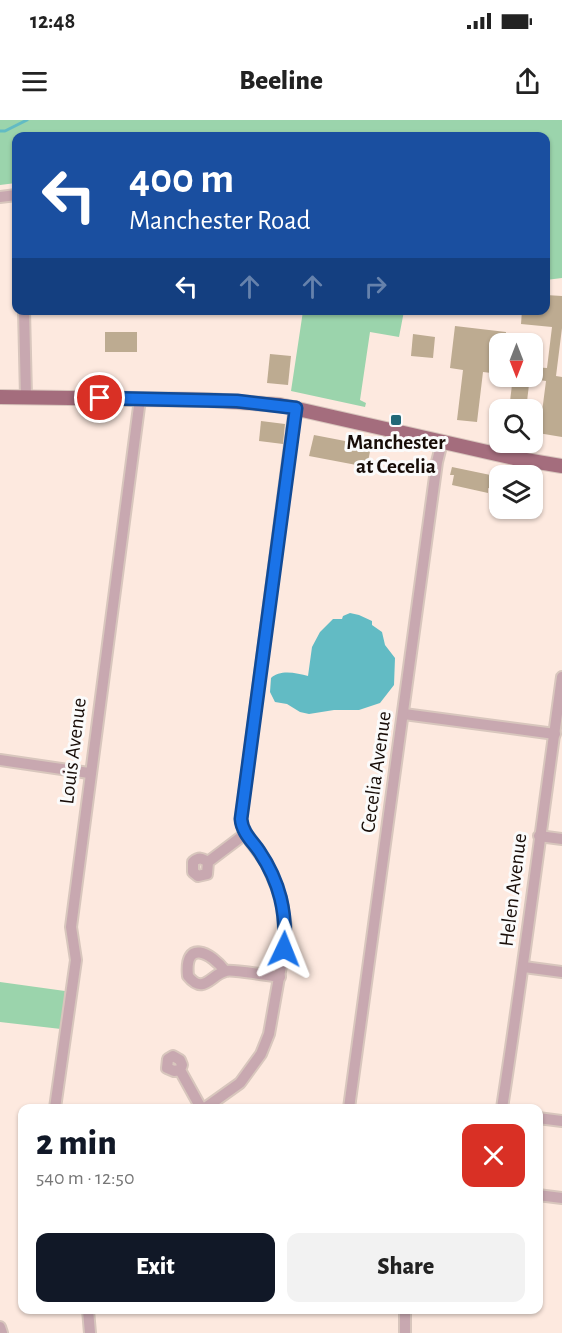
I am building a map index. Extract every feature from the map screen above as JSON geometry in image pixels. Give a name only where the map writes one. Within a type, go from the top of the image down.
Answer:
[{"type":"main road","points":[[0,397],[237,401],[296,408],[513,458],[562,466]]},
{"type":"street","points":[[24,315],[26,397]]},
{"type":"street","name":"Louis Avenue","points":[[56,1104],[76,960],[71,927],[89,773],[134,457],[140,399]]},
{"type":"street","points":[[211,1104],[231,1091],[255,1064],[269,1034],[280,977],[286,927],[281,898],[267,864],[246,834],[241,819],[296,408]]},
{"type":"street","name":"Cecelia Avenue","points":[[350,1104],[437,462],[442,442]]},
{"type":"street","name":"Helen Avenue","points":[[503,1104],[524,967],[539,836],[560,706],[562,677]]},
{"type":"street","points":[[404,714],[555,734]]},
{"type":"street","points":[[0,760],[89,773]]},
{"type":"street","points":[[208,862],[246,834]]},
{"type":"street","points":[[539,836],[562,839]]},
{"type":"street","points":[[524,967],[562,972]]},
{"type":"street","points":[[225,971],[280,977]]},
{"type":"street","points":[[180,1070],[199,1104]]},
{"type":"street","points":[[543,1119],[562,1121]]},
{"type":"street","points":[[543,1196],[562,1198]]},
{"type":"street","points":[[88,1314],[90,1333]]},
{"type":"street","points":[[405,1314],[405,1333]]},
{"type":"street","points":[[0,1327],[2,1333]]},
{"type":"green space","points":[[0,120],[562,120],[562,278],[550,280],[550,132],[12,132],[12,184],[0,185]]},
{"type":"green space","points":[[302,315],[403,315],[399,337],[370,332],[360,400],[366,403],[365,407],[291,391]]},
{"type":"green space","points":[[0,982],[65,991],[61,1029],[0,1022]]},
{"type":"water","points":[[350,613],[372,621],[372,625],[382,632],[385,645],[395,658],[394,685],[380,703],[359,710],[334,710],[309,714],[300,712],[287,704],[275,702],[270,692],[271,678],[279,673],[308,676],[312,647],[320,632],[333,619],[342,619]]},
{"type":"building","points":[[550,295],[562,296],[562,328],[556,376],[562,377],[562,437],[543,434],[546,381],[543,381],[543,368],[547,368],[552,327],[521,324],[522,315],[550,315]]},
{"type":"building","points":[[455,326],[506,332],[489,333],[489,373],[483,372],[477,422],[457,420],[463,370],[450,368]]},
{"type":"building","points":[[105,332],[137,332],[137,352],[105,352]]},
{"type":"building","points":[[413,334],[435,337],[433,358],[411,356]]},
{"type":"building","points":[[270,354],[291,356],[288,385],[267,383]]},
{"type":"building","points":[[512,387],[529,387],[527,399],[510,399]]},
{"type":"building","points":[[261,421],[285,424],[283,444],[259,441]]},
{"type":"building","points":[[314,435],[371,446],[367,467],[309,456]]},
{"type":"building","points":[[452,467],[489,475],[488,493],[452,485],[454,475],[450,475]]},
{"type":"waterway","points":[[0,131],[5,131],[27,120]]},
{"type":"place","name":"Manchester at Cecelia","points":[[396,420]]},
{"type":"route","points":[[100,398],[237,401],[296,408],[241,819],[246,834],[259,851],[276,882],[286,927],[284,949]]}]
